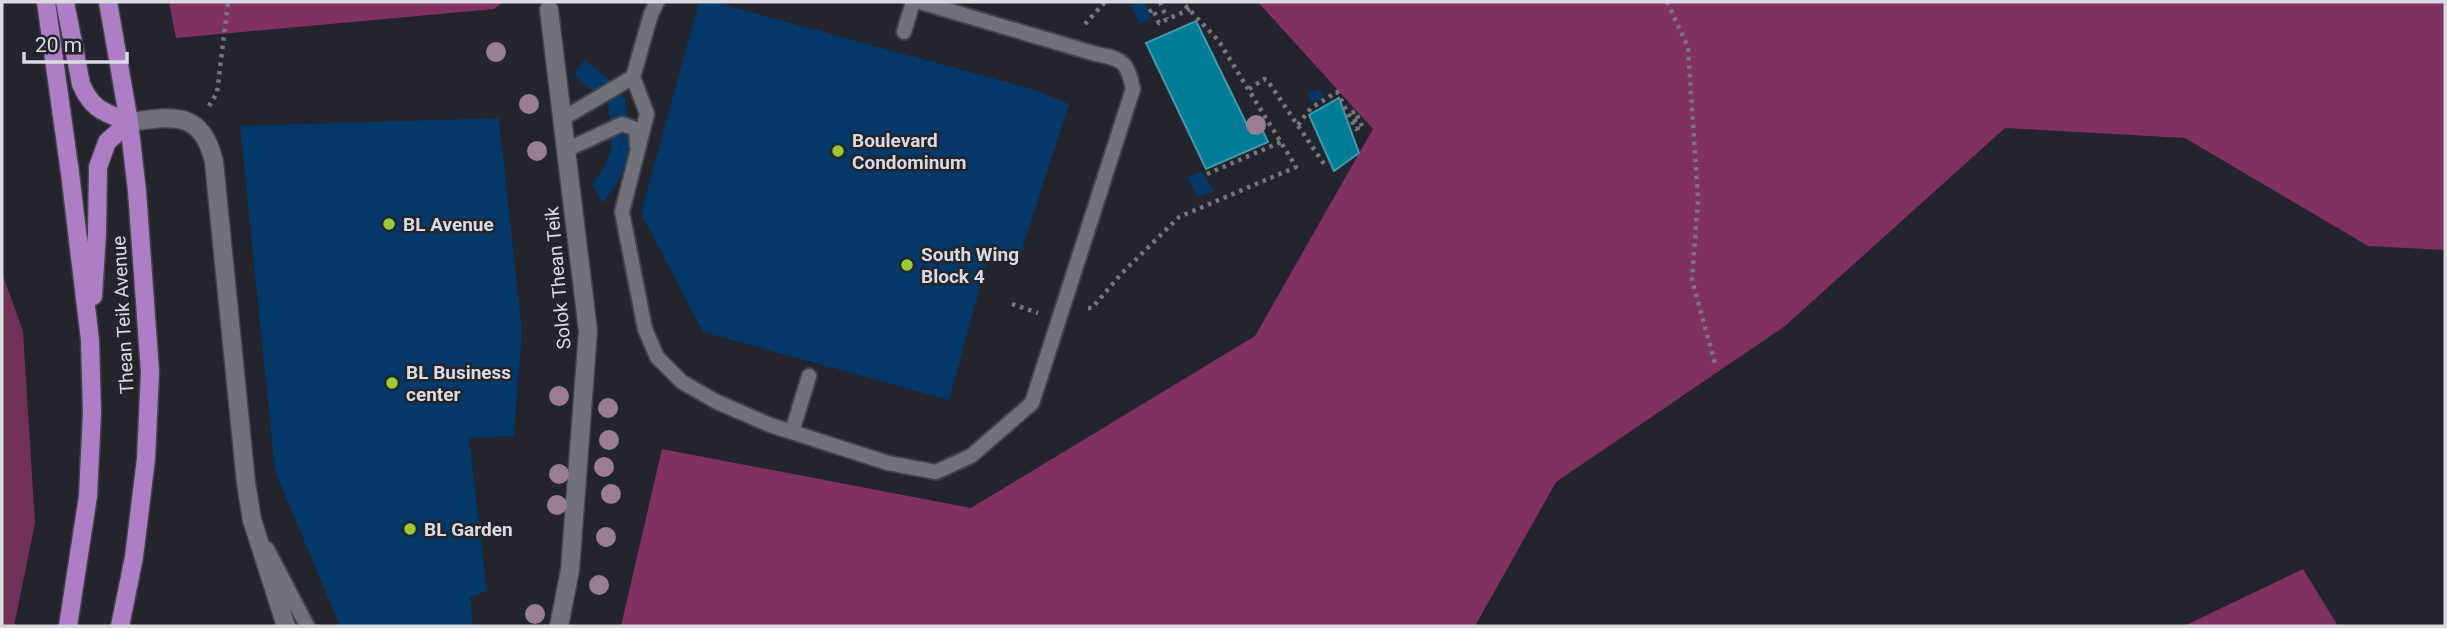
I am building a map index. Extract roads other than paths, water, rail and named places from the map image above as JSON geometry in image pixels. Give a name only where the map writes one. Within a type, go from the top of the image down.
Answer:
[{"type":"main road","name":"Thean Teik Avenue","points":[[46,2],[90,340],[92,413],[88,496],[68,626]]},
{"type":"main road","points":[[65,2],[81,84],[86,96],[101,111],[129,122],[107,142],[98,167],[90,340]]},
{"type":"main road","name":"Thean Teik Avenue","points":[[108,2],[129,122],[137,191],[150,372],[146,459],[134,558],[120,626]]},
{"type":"street","name":"Solok Thean Teik","points":[[549,9],[588,331],[570,570],[559,626]]},
{"type":"street","points":[[129,122],[166,117],[181,118],[197,125],[210,144],[246,483],[252,520],[286,626]]},
{"type":"lane","points":[[657,2],[651,14],[634,77],[647,114],[622,212],[645,329],[657,357],[682,382],[717,402],[792,432],[888,463],[936,472],[971,456],[1032,403],[1133,89],[1129,69],[1118,58],[920,2]]},
{"type":"lane","points":[[904,32],[913,2]]},
{"type":"lane","points":[[562,119],[634,77]]},
{"type":"lane","points":[[566,150],[622,124],[636,129],[637,158]]},
{"type":"lane","points":[[792,432],[809,376]]},
{"type":"lane","points":[[252,520],[307,626]]},
{"type":"water","points":[[1196,21],[1251,133],[1262,129],[1268,142],[1206,169],[1146,43]]},
{"type":"water","points":[[1339,98],[1359,153],[1334,171],[1309,115]]},
{"type":"place","name":"Boulevard Condominum","points":[[838,151]]},
{"type":"place","name":"BL Avenue","points":[[389,224]]},
{"type":"place","name":"South Wing Block 4","points":[[907,265]]},
{"type":"place","name":"BL Business center","points":[[392,383]]},
{"type":"place","name":"BL Garden","points":[[410,529]]}]
